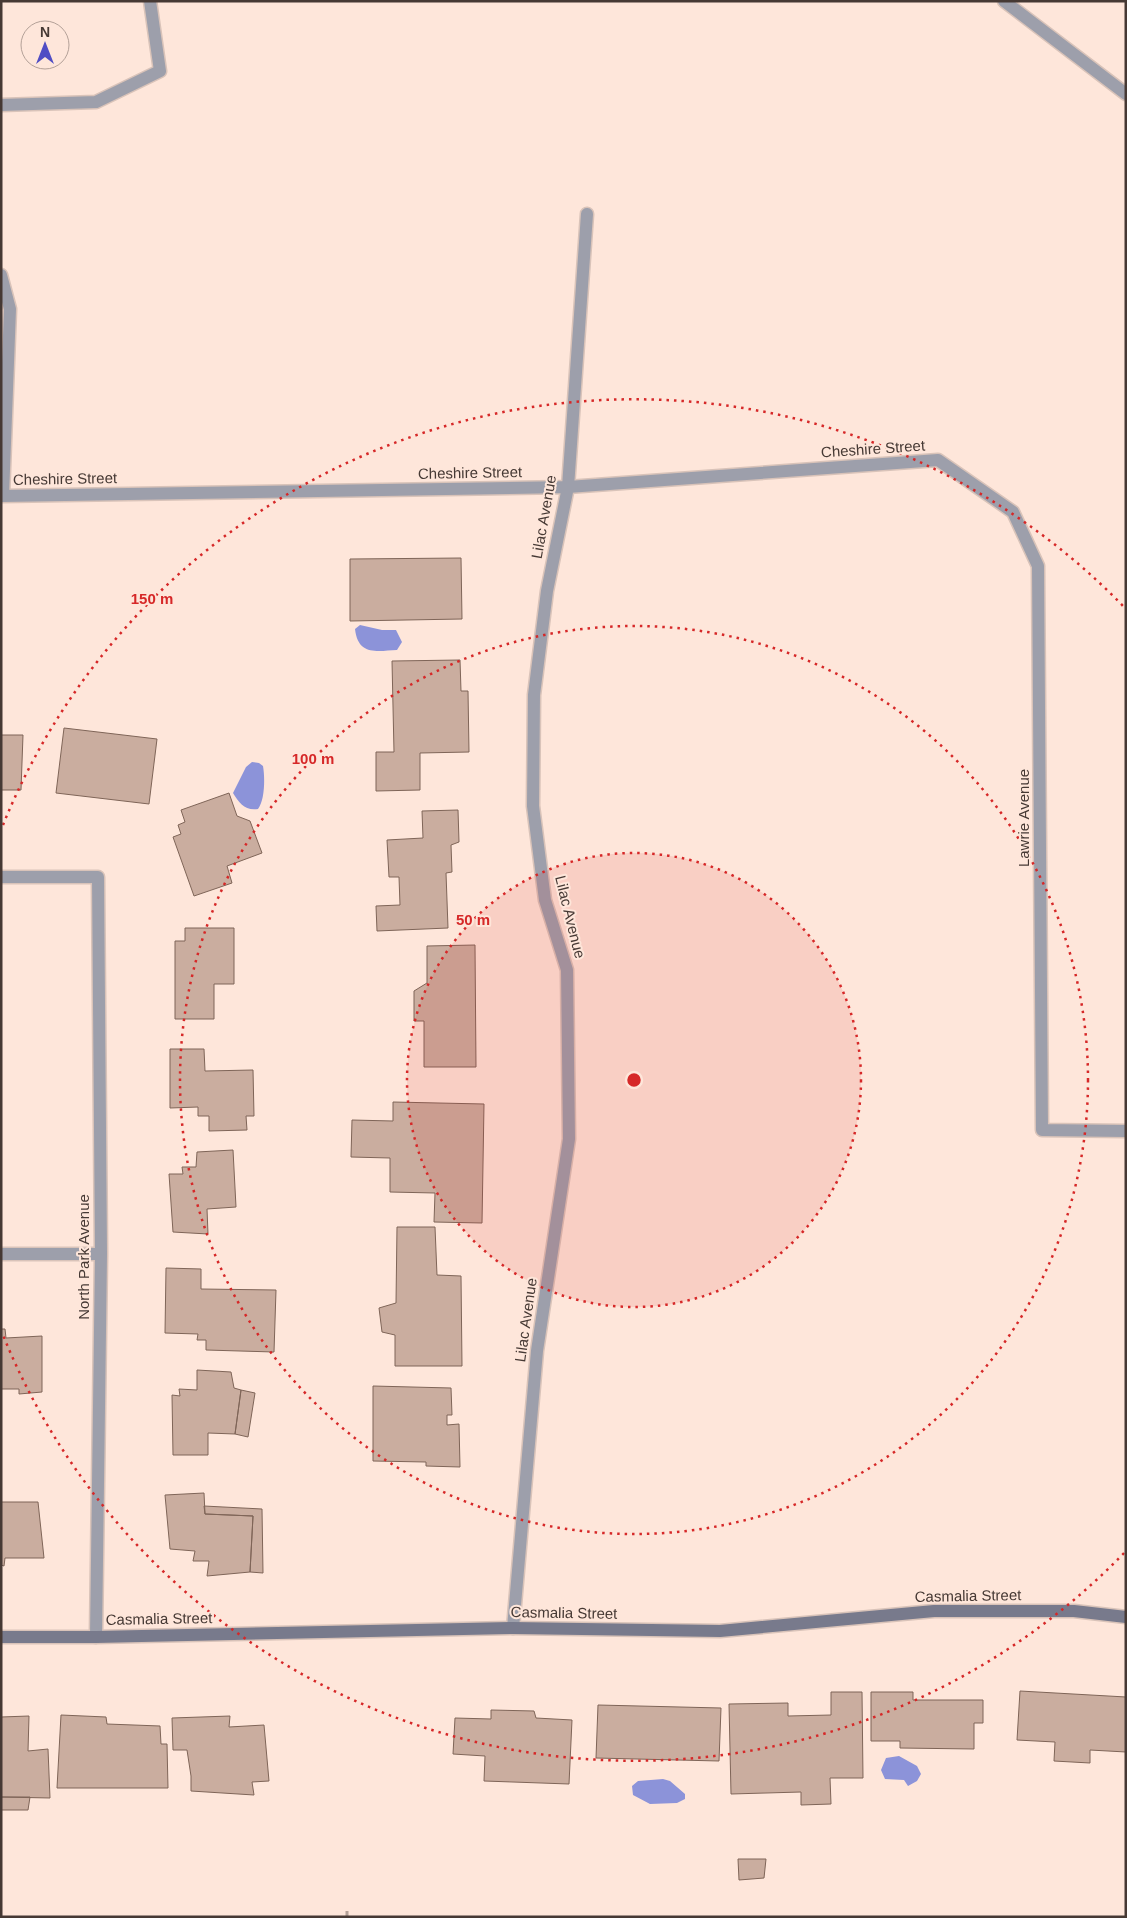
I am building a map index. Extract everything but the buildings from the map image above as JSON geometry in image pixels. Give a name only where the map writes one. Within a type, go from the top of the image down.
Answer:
[{"type":"street","points":[[1,104],[96,102],[160,71],[150,1]]},
{"type":"street","points":[[1004,1],[1126,94]]},
{"type":"street","name":"Lilac Avenue","points":[[512,1628],[537,1351],[569,1139],[566,970],[545,900],[533,806],[534,695],[547,591],[568,487],[588,214]]},
{"type":"street","points":[[1,275],[10,309],[2,496]]},
{"type":"street","name":"Cheshire Street","points":[[2,496],[568,487],[938,460],[1012,512]]},
{"type":"street","name":"Lawrie Avenue","points":[[1012,512],[1038,566],[1042,1130],[1126,1131]]},
{"type":"street","name":"North Park Avenue","points":[[1,877],[98,877],[101,1254],[96,1637]]},
{"type":"street","points":[[1,1254],[101,1254]]},
{"type":"street","name":"Casmalia Street","points":[[1,1638],[512,1628],[720,1631],[934,1611],[1074,1611],[1126,1617]]},
{"type":"path","points":[[347,1911],[347,1917]]},
{"type":"water","points":[[360,625],[382,630],[396,630],[402,642],[397,650],[376,651],[364,648],[357,638],[355,629]]},
{"type":"water","points":[[252,762],[263,766],[264,771],[263,794],[258,809],[249,809],[233,793],[246,767]]},
{"type":"water","points":[[899,1756],[917,1766],[921,1774],[917,1781],[908,1786],[904,1780],[885,1779],[881,1770],[886,1758]]},
{"type":"water","points":[[663,1779],[670,1781],[685,1794],[685,1799],[677,1803],[650,1804],[633,1795],[632,1786],[638,1781]]}]
